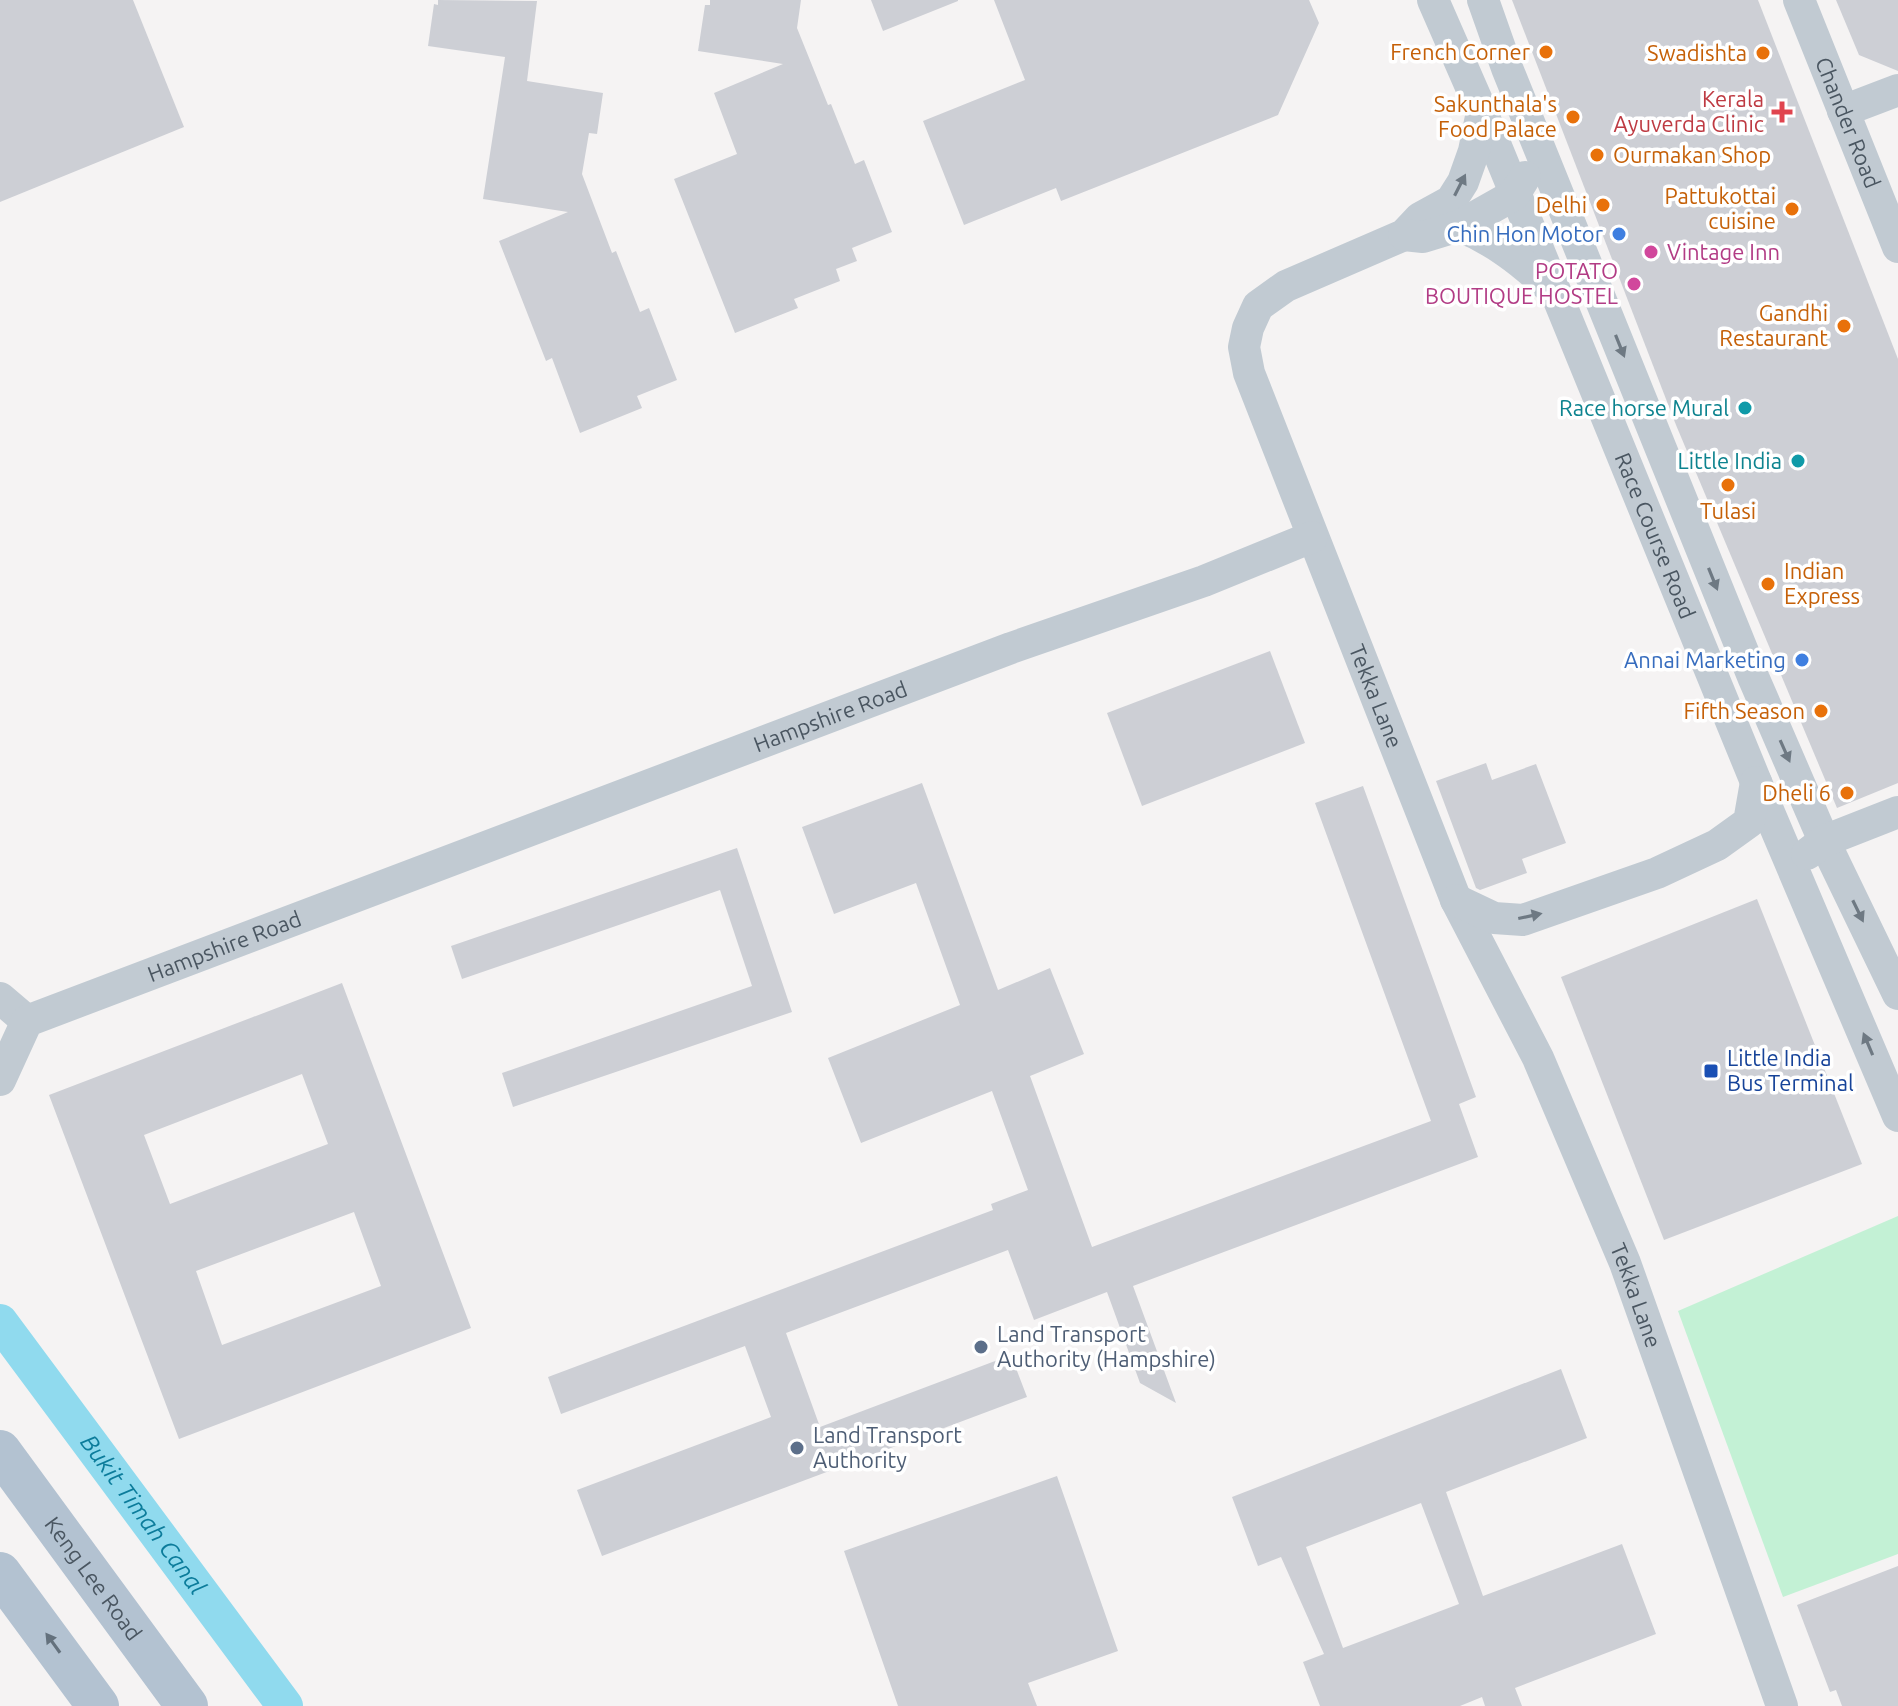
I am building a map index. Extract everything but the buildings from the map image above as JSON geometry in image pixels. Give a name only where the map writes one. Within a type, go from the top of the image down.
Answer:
[{"type":"main road","name":"Keng Lee Road","points":[[0,1451],[187,1706]]},
{"type":"main road","points":[[0,1573],[98,1706]]},
{"type":"street","name":"Race Course Road","points":[[1433,0],[1482,112],[1756,782],[1898,1116]]},
{"type":"street","name":"Race Course Road","points":[[1483,0],[1507,68],[1754,679],[1824,841],[1898,994]]},
{"type":"street","name":"Chander Road","points":[[1799,0],[1898,247]]},
{"type":"street","points":[[1843,111],[1898,90]]},
{"type":"street","points":[[1312,537],[1249,373],[1244,347],[1248,328],[1258,306],[1286,286],[1404,235],[1420,218],[1451,201],[1463,182],[1474,151],[1482,112]]},
{"type":"street","points":[[1404,235],[1423,237],[1459,226],[1514,195],[1531,159],[1528,117]]},
{"type":"street","points":[[1459,226],[1513,254],[1556,293]]},
{"type":"street","name":"Tekka Lane","points":[[1312,537],[1376,690],[1456,900],[1538,1058],[1625,1263],[1782,1706]]},
{"type":"street","name":"Hampshire Road","points":[[27,1021],[1011,648],[1204,581],[1312,537]]},
{"type":"street","points":[[1456,900],[1494,918],[1523,920],[1657,873],[1717,845],[1749,822],[1756,782]]},
{"type":"street","points":[[1796,877],[1804,857],[1824,841],[1898,812]]},
{"type":"street","points":[[0,998],[27,1021],[0,1080]]},
{"type":"green space","points":[[1898,1216],[1898,1554],[1783,1597],[1678,1311]]},
{"type":"waterway","name":"Bukit Timah Canal","points":[[0,1322],[285,1706]]},
{"type":"place","name":"French Corner","points":[[1546,52]]},
{"type":"place","name":"Swadishta","points":[[1763,53]]},
{"type":"place","name":"Kerala Ayuverda Clinic","points":[[1782,112]]},
{"type":"place","name":"Sakunthala's Food Palace","points":[[1573,117]]},
{"type":"place","name":"Ourmakan Shop","points":[[1597,155]]},
{"type":"place","name":"Delhi","points":[[1603,205]]},
{"type":"place","name":"Pattukottai cuisine","points":[[1792,209]]},
{"type":"place","name":"Chin Hon Motor","points":[[1619,234]]},
{"type":"place","name":"Vintage Inn","points":[[1651,252]]},
{"type":"place","name":"POTATO BOUTIQUE HOSTEL","points":[[1634,284]]},
{"type":"place","name":"Gandhi Restaurant","points":[[1844,326]]},
{"type":"place","name":"Race horse Mural","points":[[1745,408]]},
{"type":"place","name":"Little India","points":[[1798,461]]},
{"type":"place","name":"Tulasi","points":[[1728,485]]},
{"type":"place","name":"Indian Express","points":[[1768,584]]},
{"type":"place","name":"Annai Marketing","points":[[1802,660]]},
{"type":"place","name":"Fifth Season","points":[[1821,711]]},
{"type":"place","name":"Dheli 6","points":[[1847,793]]},
{"type":"place","name":"Little India Bus Terminal","points":[[1711,1071]]},
{"type":"place","name":"Land Transport Authority (Hampshire)","points":[[981,1347]]},
{"type":"place","name":"Land Transport Authority","points":[[797,1448]]}]
